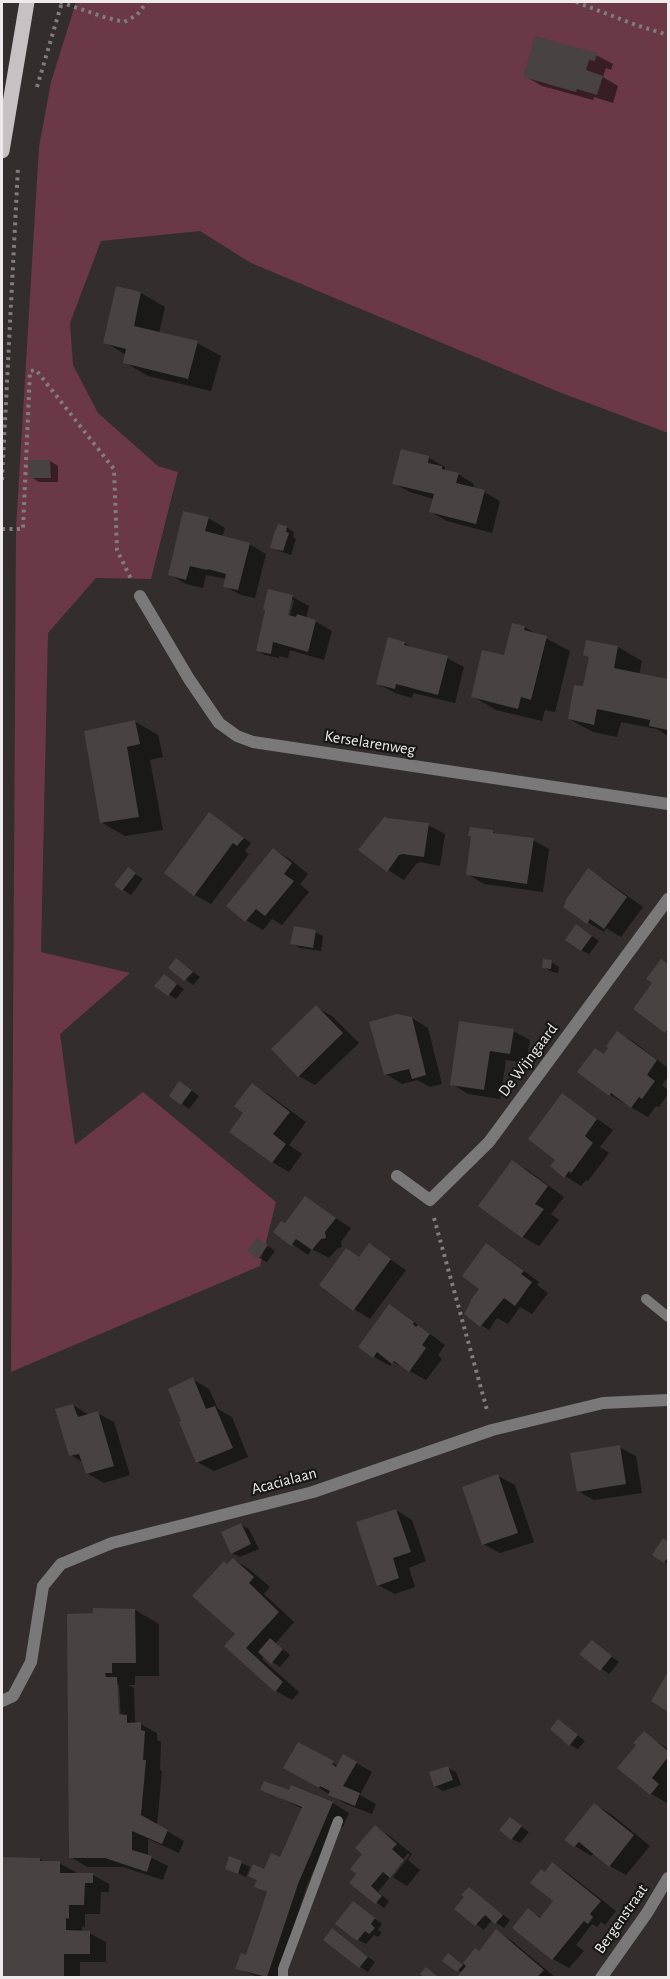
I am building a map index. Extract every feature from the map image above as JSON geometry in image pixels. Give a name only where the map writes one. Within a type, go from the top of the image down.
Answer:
[{"type":"main road","points":[[2,151],[27,2]]},
{"type":"street","name":"Kerselarenweg","points":[[140,596],[189,679],[219,723],[237,736],[253,742],[669,804]]},
{"type":"street","name":"De Wijngaard","points":[[429,1200],[489,1142],[669,899]]},
{"type":"street","points":[[397,1176],[429,1200]]},
{"type":"street","name":"Acacialaan","points":[[2,1701],[13,1696],[31,1662],[43,1586],[61,1564],[112,1543],[313,1492],[492,1430],[603,1403],[669,1400]]},
{"type":"street","name":"Bergenstraat","points":[[601,1977],[647,1914],[669,1878]]},
{"type":"lane","points":[[646,1299],[669,1317]]},
{"type":"lane","points":[[283,1977],[283,1969],[338,1821]]},
{"type":"path","points":[[37,89],[61,2],[124,22],[137,15],[147,2]]},
{"type":"path","points":[[576,2],[669,35]]},
{"type":"path","points":[[2,480],[18,165]]},
{"type":"path","points":[[2,529],[23,529],[30,371],[36,370],[114,469],[117,550],[140,596]]},
{"type":"path","points":[[429,1200],[492,1430]]},
{"type":"shaded area","points":[[76,2],[668,2],[668,433],[559,392],[251,263],[200,231],[101,241],[70,323],[73,365],[98,413],[158,466],[178,472],[151,579],[96,578],[48,633],[41,952],[130,973],[60,1034],[75,1145],[143,1092],[276,1202],[260,1266],[11,1372],[16,528],[39,147],[51,82]]},
{"type":"building","points":[[535,36],[597,53],[595,61],[589,60],[586,70],[603,76],[597,95],[577,89],[576,92],[523,77]]},
{"type":"building","points":[[116,286],[141,292],[134,326],[198,341],[188,379],[123,363],[126,349],[103,343]]},
{"type":"building","points":[[401,449],[429,456],[428,463],[459,473],[456,483],[485,490],[476,524],[429,512],[434,494],[392,484]]},
{"type":"building","points":[[29,460],[50,460],[51,478],[29,478]]},
{"type":"building","points":[[183,511],[209,517],[205,531],[250,543],[238,590],[223,587],[226,574],[208,569],[190,566],[186,580],[168,575]]},
{"type":"building","points":[[278,524],[287,526],[286,532],[289,533],[283,551],[270,548]]},
{"type":"building","points":[[268,589],[293,595],[288,615],[296,617],[297,614],[316,620],[308,652],[273,642],[271,654],[256,651]]},
{"type":"building","points":[[512,623],[525,626],[524,630],[547,636],[531,700],[521,697],[518,709],[471,697],[482,650],[504,655]]},
{"type":"building","points":[[388,637],[405,642],[404,645],[448,656],[438,695],[396,684],[395,689],[376,684]]},
{"type":"building","points":[[586,640],[618,646],[614,668],[668,679],[668,730],[649,726],[650,720],[597,709],[594,725],[568,719],[574,685],[583,686],[589,657],[583,655]]},
{"type":"building","points":[[135,720],[140,744],[127,747],[139,817],[100,823],[84,731]]},
{"type":"building","points":[[209,812],[244,838],[237,846],[233,843],[194,896],[164,873]]},
{"type":"building","points":[[385,816],[429,823],[424,857],[399,855],[387,872],[358,850]]},
{"type":"building","points":[[470,827],[493,830],[493,833],[534,838],[527,884],[466,875]]},
{"type":"building","points":[[273,848],[292,863],[284,874],[294,881],[265,916],[256,909],[245,922],[226,906]]},
{"type":"building","points":[[128,867],[136,873],[122,891],[114,885]]},
{"type":"building","points":[[588,868],[627,897],[604,929],[590,919],[587,924],[563,907]]},
{"type":"building","points":[[576,924],[592,936],[581,951],[565,940]]},
{"type":"building","points":[[294,926],[316,930],[313,948],[290,944]]},
{"type":"building","points":[[176,958],[193,972],[184,981],[168,968]]},
{"type":"building","points":[[543,959],[552,960],[551,969],[542,968]]},
{"type":"building","points":[[661,959],[668,964],[668,1029],[665,1033],[633,1009],[652,983],[646,979]]},
{"type":"building","points":[[164,974],[177,984],[168,996],[154,986]]},
{"type":"building","points":[[316,1005],[343,1033],[298,1077],[271,1049]]},
{"type":"building","points":[[397,1014],[412,1017],[426,1075],[412,1079],[409,1069],[384,1075],[369,1022]]},
{"type":"building","points":[[459,1021],[514,1029],[510,1054],[490,1051],[484,1090],[450,1085]]},
{"type":"building","points":[[617,1031],[657,1060],[647,1075],[655,1081],[642,1099],[639,1097],[631,1108],[611,1093],[609,1096],[577,1072],[595,1048],[604,1054],[608,1048],[606,1046]]},
{"type":"building","points":[[179,1081],[192,1090],[181,1105],[169,1096]]},
{"type":"building","points":[[252,1083],[290,1112],[273,1134],[286,1144],[272,1163],[229,1132],[243,1113],[234,1106]]},
{"type":"building","points":[[562,1093],[597,1119],[585,1136],[593,1143],[571,1173],[569,1171],[564,1178],[550,1166],[555,1160],[528,1139]]},
{"type":"building","points":[[512,1160],[548,1186],[535,1204],[544,1209],[522,1238],[478,1206]]},
{"type":"building","points":[[305,1196],[336,1218],[325,1232],[326,1238],[321,1239],[312,1250],[296,1239],[291,1246],[273,1232],[281,1221],[285,1223]]},
{"type":"building","points":[[257,1238],[268,1245],[258,1259],[247,1251]]},
{"type":"building","points":[[369,1243],[391,1259],[353,1311],[319,1285],[346,1248],[359,1257]]},
{"type":"building","points":[[486,1243],[524,1271],[521,1274],[532,1282],[515,1306],[504,1298],[480,1327],[464,1314],[479,1289],[462,1276]]},
{"type":"building","points":[[389,1304],[414,1322],[416,1327],[418,1325],[430,1334],[422,1345],[426,1348],[409,1372],[394,1361],[392,1364],[377,1352],[373,1358],[358,1347]]},
{"type":"building","points":[[193,1377],[206,1409],[215,1406],[233,1448],[196,1463],[168,1389]]},
{"type":"building","points":[[73,1404],[78,1417],[98,1411],[114,1466],[86,1474],[79,1454],[69,1456],[55,1409]]},
{"type":"building","points":[[620,1445],[626,1484],[577,1492],[570,1453]]},
{"type":"building","points":[[498,1474],[518,1533],[482,1545],[462,1487]]},
{"type":"building","points":[[396,1509],[411,1552],[393,1558],[399,1578],[377,1586],[356,1522]]},
{"type":"building","points":[[241,1523],[251,1544],[231,1554],[221,1532]]},
{"type":"building","points":[[663,1538],[668,1542],[668,1557],[664,1563],[652,1555]]},
{"type":"building","points":[[233,1558],[254,1577],[249,1583],[279,1612],[246,1648],[283,1682],[275,1692],[224,1646],[235,1634],[192,1596],[224,1561],[227,1564]]},
{"type":"building","points":[[93,1608],[135,1609],[136,1663],[112,1663],[112,1673],[105,1673],[106,1677],[117,1677],[119,1714],[127,1715],[127,1723],[141,1722],[141,1730],[145,1731],[143,1760],[146,1760],[141,1815],[168,1830],[162,1844],[132,1831],[132,1850],[152,1856],[147,1872],[105,1858],[69,1858],[67,1614],[93,1613]]},
{"type":"building","points":[[270,1638],[283,1649],[271,1664],[258,1652]]},
{"type":"building","points":[[592,1640],[612,1656],[600,1671],[579,1654]]},
{"type":"building","points":[[668,1672],[668,1712],[651,1701]]},
{"type":"building","points":[[558,1719],[578,1735],[569,1746],[550,1729]]},
{"type":"building","points":[[644,1731],[668,1751],[668,1757],[652,1778],[659,1784],[650,1795],[617,1768],[636,1745],[633,1743]]},
{"type":"building","points":[[298,1742],[334,1761],[332,1764],[336,1767],[343,1754],[357,1762],[343,1786],[360,1793],[355,1806],[328,1795],[330,1791],[320,1786],[319,1788],[283,1768]]},
{"type":"building","points":[[448,1766],[453,1780],[434,1787],[429,1772]]},
{"type":"building","points":[[264,1781],[289,1790],[291,1785],[333,1802],[298,1884],[267,1977],[235,1969],[241,1953],[246,1955],[267,1892],[254,1887],[257,1880],[248,1876],[253,1864],[264,1869],[271,1853],[280,1857],[302,1807],[260,1790]]},
{"type":"building","points":[[594,1803],[634,1835],[609,1867],[579,1842],[574,1847],[564,1840]]},
{"type":"building","points":[[510,1817],[522,1826],[511,1840],[499,1830]]},
{"type":"building","points":[[375,1825],[397,1844],[392,1849],[404,1860],[390,1878],[383,1872],[371,1886],[382,1896],[375,1904],[349,1883],[356,1874],[350,1869],[362,1854],[355,1848]]},
{"type":"building","points":[[229,1856],[242,1861],[238,1874],[225,1869]]},
{"type":"building","points":[[2,1857],[60,1861],[60,1873],[93,1873],[93,1883],[85,1883],[84,1905],[69,1905],[69,1919],[66,1918],[66,1930],[90,1931],[90,1954],[64,1954],[64,1977],[2,1977]]},
{"type":"building","points":[[552,1862],[601,1901],[590,1914],[593,1917],[588,1924],[584,1921],[552,1960],[512,1928],[528,1908],[540,1918],[553,1901],[530,1883],[541,1869],[545,1872]]},
{"type":"building","points":[[469,1887],[503,1915],[495,1924],[485,1915],[475,1926],[454,1909],[464,1897],[461,1895]]},
{"type":"building","points":[[353,1901],[375,1918],[371,1924],[375,1928],[369,1934],[365,1931],[357,1941],[335,1924]]},
{"type":"building","points":[[332,1928],[368,1957],[359,1968],[323,1940]]},
{"type":"building","points":[[496,1929],[544,1970],[537,1977],[457,1977],[466,1966],[463,1963],[475,1948],[479,1951]]},
{"type":"building","points":[[448,1953],[463,1965],[457,1972],[442,1961]]},
{"type":"building","points":[[426,1967],[438,1977],[424,1977],[420,1974]]}]
